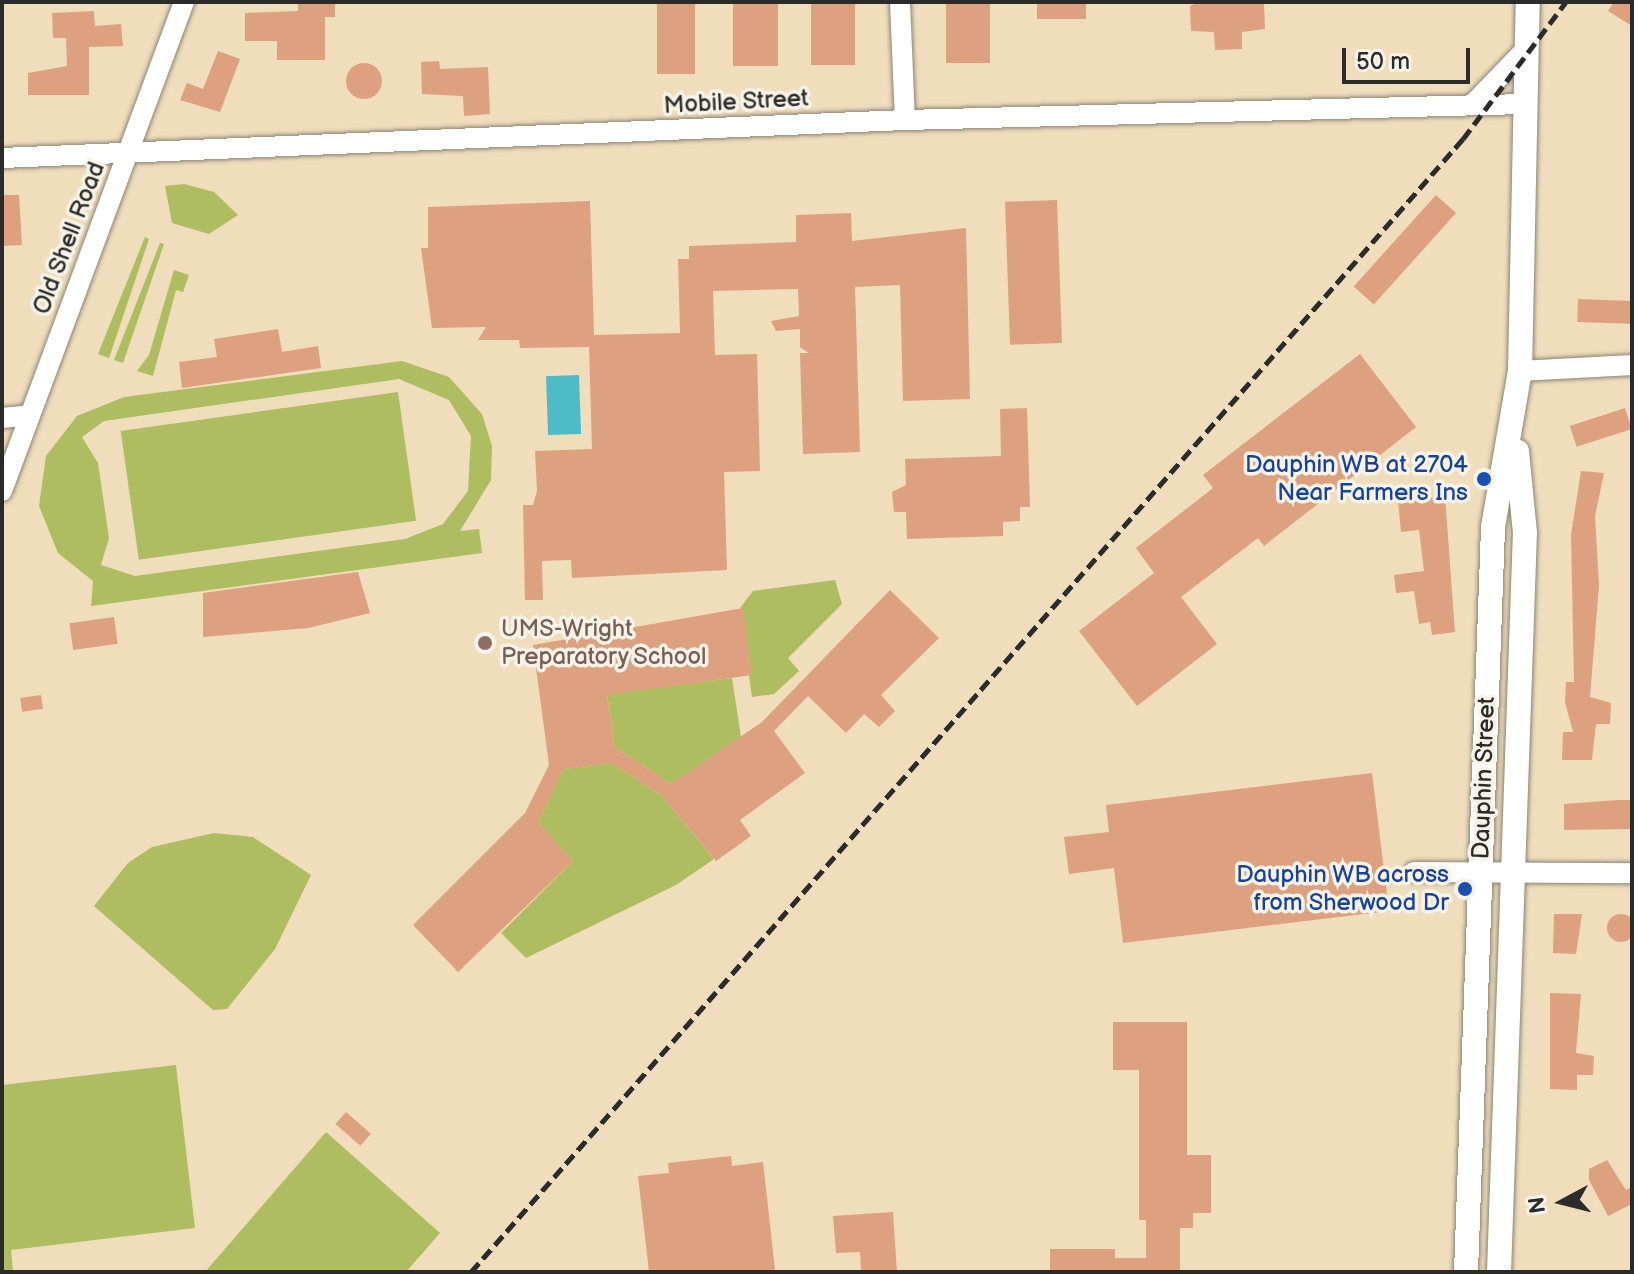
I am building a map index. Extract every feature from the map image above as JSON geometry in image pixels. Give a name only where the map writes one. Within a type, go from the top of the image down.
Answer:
[{"type":"main road","name":"Dauphin Street","points":[[1466,1272],[1493,527],[1515,429],[1520,371],[1528,2]]},
{"type":"main road","name":"Dauphin Street","points":[[1499,1272],[1525,533],[1515,429]]},
{"type":"street","name":"Old Shell Road","points":[[2,491],[184,2]]},
{"type":"street","points":[[900,2],[905,120]]},
{"type":"street","points":[[1473,104],[1528,47]]},
{"type":"street","name":"Mobile Street","points":[[2,158],[905,120],[1526,104]]},
{"type":"street","points":[[1520,371],[1632,365]]},
{"type":"street","points":[[2,418],[30,415]]},
{"type":"street","points":[[1414,872],[1481,867],[1632,873]]},
{"type":"street","points":[[1475,1000],[1509,1001]]},
{"type":"green space","points":[[184,184],[214,192],[238,215],[209,234],[172,223],[165,186]]},
{"type":"green space","points":[[145,237],[149,239],[109,358],[98,354]]},
{"type":"green space","points":[[160,243],[164,244],[123,363],[114,360]]},
{"type":"green space","points":[[174,270],[189,275],[183,292],[176,290],[153,376],[137,371],[149,355]]},
{"type":"green space","points":[[402,361],[449,377],[482,414],[492,446],[491,480],[460,531],[479,529],[482,553],[91,606],[93,581],[58,553],[39,506],[46,456],[77,416],[124,397]],"holes":[[[399,379],[449,400],[471,436],[468,491],[443,524],[405,539],[135,576],[101,565],[109,538],[98,463],[82,437],[104,421]]]},
{"type":"green space","points":[[398,392],[416,521],[139,560],[121,431]]},
{"type":"green space","points":[[835,580],[842,604],[788,658],[799,671],[774,694],[752,697],[740,608],[753,591]]},
{"type":"green space","points":[[732,678],[741,737],[671,784],[615,747],[607,694]]},
{"type":"green space","points":[[612,763],[662,796],[714,859],[676,885],[526,958],[501,933],[573,861],[538,822],[564,769]]},
{"type":"green space","points":[[214,833],[253,837],[311,875],[275,949],[227,1009],[213,1010],[94,906],[128,863],[152,847]]},
{"type":"green space","points":[[176,1065],[195,1228],[11,1250],[13,1272],[2,1272],[2,1085]]},
{"type":"green space","points":[[326,1132],[440,1233],[406,1272],[205,1272]]},
{"type":"water","points":[[579,375],[581,434],[548,435],[546,376]]},
{"type":"building","points":[[298,2],[335,2],[335,17],[325,17],[325,60],[277,60],[277,41],[245,41],[245,13],[298,11]]},
{"type":"building","points":[[657,2],[695,2],[695,74],[657,74]]},
{"type":"building","points":[[733,2],[778,2],[778,66],[733,66]]},
{"type":"building","points":[[811,2],[855,2],[855,65],[811,65]]},
{"type":"building","points":[[946,2],[990,2],[990,63],[946,63]]},
{"type":"building","points":[[1037,2],[1086,2],[1086,19],[1037,19]]},
{"type":"building","points":[[1200,2],[1264,2],[1265,29],[1242,32],[1242,49],[1215,50],[1214,32],[1191,31],[1190,6]]},
{"type":"building","points":[[1614,2],[1632,2],[1632,26],[1608,11]]},
{"type":"building","points":[[94,11],[95,26],[121,24],[123,46],[89,47],[89,95],[28,95],[28,73],[67,66],[66,38],[53,38],[52,13]]},
{"type":"building","points":[[218,51],[240,59],[220,112],[180,100],[187,83],[203,89]]},
{"type":"building","points":[[439,61],[440,69],[488,67],[490,114],[464,116],[463,96],[422,94],[421,62]]},
{"type":"building","points":[[364,63],[376,69],[382,81],[376,93],[364,99],[352,93],[346,81],[352,69]]},
{"type":"building","points":[[2,195],[19,195],[22,245],[2,246]]},
{"type":"building","points":[[1436,195],[1456,213],[1374,304],[1354,286]]},
{"type":"building","points":[[1057,200],[1062,343],[1010,345],[1005,202]]},
{"type":"building","points":[[590,201],[594,335],[680,333],[678,259],[689,259],[689,246],[796,242],[796,215],[851,213],[852,241],[966,228],[970,399],[903,401],[900,285],[855,287],[860,452],[803,454],[800,353],[809,353],[800,347],[800,329],[776,331],[771,321],[799,316],[798,289],[713,291],[715,355],[757,354],[760,471],[724,472],[727,570],[572,578],[571,560],[542,561],[543,600],[525,600],[523,505],[533,505],[537,491],[535,451],[592,449],[589,347],[520,348],[519,340],[478,340],[486,327],[432,328],[421,248],[428,248],[428,207]]},
{"type":"building","points":[[1578,299],[1632,301],[1631,324],[1577,322]]},
{"type":"building","points":[[278,329],[282,352],[318,346],[321,368],[182,388],[179,362],[217,357],[214,339]]},
{"type":"building","points":[[1360,354],[1416,427],[1264,546],[1258,538],[1181,597],[1217,644],[1137,706],[1079,631],[1154,573],[1136,548],[1213,488],[1203,475]]},
{"type":"building","points":[[1027,408],[1030,507],[1020,507],[1020,521],[1003,522],[1003,536],[907,539],[906,512],[894,512],[892,492],[906,485],[905,459],[1001,456],[1000,409]]},
{"type":"building","points":[[1625,408],[1632,429],[1577,447],[1570,426]]},
{"type":"building","points":[[1581,471],[1604,473],[1595,516],[1599,585],[1590,697],[1611,703],[1610,724],[1596,724],[1592,760],[1562,760],[1563,732],[1573,732],[1565,702],[1566,682],[1574,682],[1571,535]]},
{"type":"building","points":[[1445,496],[1455,632],[1432,635],[1430,622],[1419,624],[1414,591],[1396,593],[1394,575],[1424,571],[1419,530],[1401,532],[1398,501]]},
{"type":"building","points":[[358,572],[370,613],[308,628],[203,637],[203,593]]},
{"type":"building","points":[[890,590],[939,638],[881,695],[895,711],[879,727],[864,714],[846,733],[808,696],[774,731],[805,773],[740,820],[751,836],[716,861],[662,796],[612,763],[564,769],[538,822],[573,861],[458,972],[413,925],[525,813],[549,765],[533,645],[743,608],[752,675],[607,695],[615,747],[671,784],[762,722]]},
{"type":"building","points":[[114,617],[118,644],[73,650],[69,623]]},
{"type":"building","points":[[41,695],[43,709],[22,712],[20,698]]},
{"type":"building","points":[[1372,773],[1389,911],[1123,943],[1114,868],[1069,874],[1064,837],[1109,832],[1106,805]]},
{"type":"building","points":[[1632,800],[1632,829],[1564,830],[1564,804]]},
{"type":"building","points":[[1554,914],[1582,914],[1576,954],[1553,953]]},
{"type":"building","points":[[1621,914],[1631,918],[1635,928],[1631,938],[1621,942],[1611,938],[1607,928],[1611,918]]},
{"type":"building","points":[[1550,993],[1581,994],[1576,1053],[1594,1056],[1593,1075],[1577,1075],[1577,1090],[1550,1089]]},
{"type":"building","points":[[1113,1022],[1187,1022],[1187,1155],[1211,1155],[1211,1213],[1193,1213],[1193,1228],[1180,1228],[1180,1272],[1050,1272],[1050,1249],[1115,1249],[1115,1258],[1146,1258],[1146,1220],[1139,1220],[1139,1070],[1113,1070]]},
{"type":"building","points":[[346,1112],[371,1134],[360,1146],[336,1124]]},
{"type":"building","points":[[731,1156],[732,1166],[763,1162],[775,1270],[649,1272],[638,1176],[669,1173],[668,1163]]},
{"type":"building","points":[[1607,1160],[1626,1190],[1632,1187],[1632,1204],[1608,1216],[1589,1180],[1589,1169]]},
{"type":"building","points":[[893,1212],[897,1272],[861,1272],[860,1252],[836,1253],[833,1216]]},
{"type":"railway","points":[[471,1272],[1463,139],[1566,2]]},
{"type":"place","name":"Dauphin WB at 2704 Near Farmers Ins","points":[[1484,479]]},
{"type":"place","name":"UMS-Wright Preparatory School","points":[[485,643]]},
{"type":"place","name":"Dauphin WB across from Sherwood Dr","points":[[1465,889]]}]
